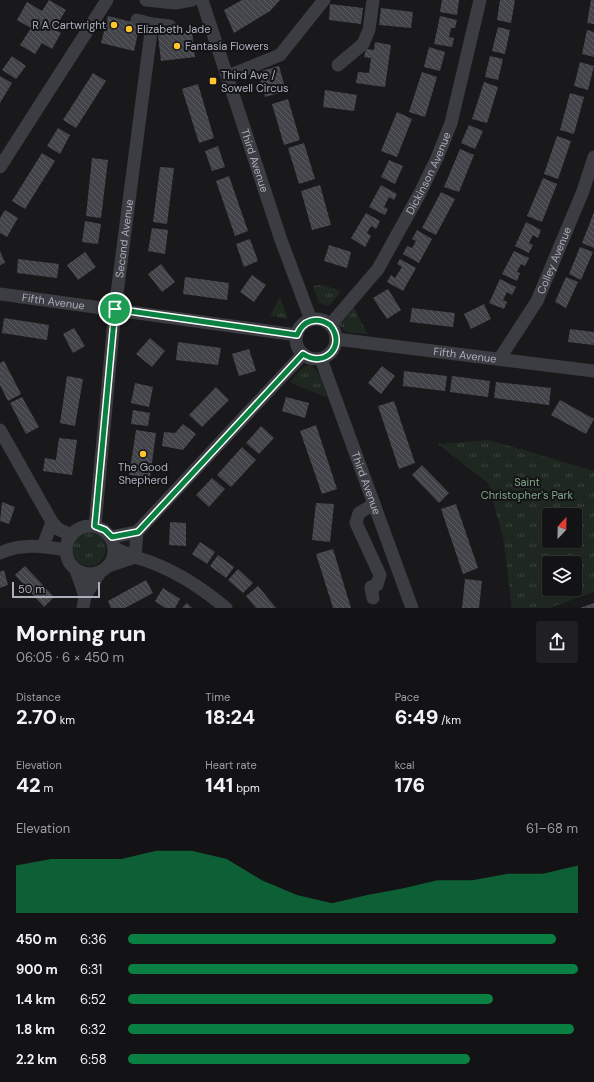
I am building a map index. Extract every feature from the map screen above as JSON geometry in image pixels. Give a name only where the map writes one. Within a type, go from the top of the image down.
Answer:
[{"type":"street","points":[[0,167],[107,0]]},
{"type":"street","points":[[146,0],[175,3],[192,0]]},
{"type":"street","name":"Third Avenue","points":[[202,0],[281,240],[311,320]]},
{"type":"street","points":[[228,76],[280,55],[324,0]]},
{"type":"street","points":[[338,65],[363,44],[369,30],[373,0]]},
{"type":"street","name":"Dickinson Avenue","points":[[330,325],[378,269],[420,193],[437,158],[451,123],[480,0]]},
{"type":"street","points":[[137,20],[152,24],[170,26]]},
{"type":"street","name":"Second Avenue","points":[[95,526],[115,309],[152,24]]},
{"type":"street","name":"Colley Avenue","points":[[500,358],[537,300],[583,191],[594,157]]},
{"type":"street","name":"Fifth Avenue","points":[[0,294],[297,335]]},
{"type":"street","points":[[311,320],[324,321],[330,325],[336,339],[332,351],[321,359],[308,358],[303,354],[297,345],[297,335],[302,326],[311,320]]},
{"type":"street","name":"Fifth Avenue","points":[[336,339],[500,358],[594,371]]},
{"type":"street","points":[[113,542],[138,532],[303,354]]},
{"type":"street","name":"Third Avenue","points":[[321,359],[412,608]]},
{"type":"street","points":[[0,430],[52,522],[58,529],[71,535]]},
{"type":"street","points":[[373,598],[371,587],[377,585],[380,575],[356,523],[359,514],[374,504]]},
{"type":"street","points":[[42,546],[52,522]]},
{"type":"street","points":[[135,556],[104,570],[87,573],[76,570],[70,564],[66,550],[68,540],[71,535],[82,526],[95,526],[105,530],[113,542],[135,556],[186,578],[226,608]]},
{"type":"street","points":[[135,556],[138,532]]},
{"type":"street","points":[[84,602],[104,570],[113,542]]},
{"type":"street","points":[[0,553],[19,548],[42,546],[66,550]]},
{"type":"street","points":[[76,570],[84,602]]},
{"type":"green space","points":[[323,285],[341,291],[329,306],[319,303],[313,286]]},
{"type":"green space","points":[[280,297],[288,319],[270,316]]},
{"type":"green space","points":[[353,305],[367,334],[347,332],[339,326],[339,322]]},
{"type":"green space","points":[[309,365],[317,371],[327,398],[290,382],[303,367]]},
{"type":"green space","name":"Saint Christopher's Park","points":[[489,440],[594,471],[594,592],[549,608],[512,608],[503,537],[488,483],[438,444]]},
{"type":"green space","points":[[86,532],[92,532],[96,533],[103,539],[106,549],[105,556],[99,563],[92,566],[86,566],[82,565],[75,559],[72,552],[72,546],[73,542],[79,535]]},
{"type":"building","points":[[49,0],[66,10],[54,29],[61,33],[52,49],[42,43],[35,54],[20,45],[31,28],[17,20],[27,2],[42,11]]},
{"type":"building","points":[[242,0],[280,0],[270,11],[234,33],[224,10]]},
{"type":"building","points":[[442,0],[459,0],[457,15],[440,12]]},
{"type":"building","points":[[500,0],[515,0],[511,23],[497,20]]},
{"type":"building","points":[[591,0],[594,0],[594,24],[587,23]]},
{"type":"building","points":[[330,4],[363,8],[361,24],[329,20]]},
{"type":"building","points":[[381,8],[413,12],[411,28],[379,25]]},
{"type":"building","points":[[108,16],[140,24],[134,51],[101,43]]},
{"type":"building","points":[[440,16],[457,20],[455,28],[451,28],[449,37],[454,38],[452,47],[434,44]]},
{"type":"building","points":[[498,27],[510,30],[505,54],[492,51]]},
{"type":"building","points":[[587,30],[594,32],[594,57],[582,54]]},
{"type":"building","name":"Fantasia Flowers","points":[[192,31],[195,57],[161,61],[158,35]]},
{"type":"building","points":[[375,42],[391,45],[385,87],[356,83],[358,72],[369,73],[371,58],[364,57],[366,49],[374,50]]},
{"type":"building","points":[[429,47],[445,52],[440,71],[424,67]]},
{"type":"building","points":[[12,56],[26,66],[16,79],[2,70]]},
{"type":"building","points":[[490,56],[503,59],[498,80],[485,77]]},
{"type":"building","points":[[580,62],[594,66],[588,90],[574,86]]},
{"type":"building","points":[[279,66],[286,91],[265,97],[258,72]]},
{"type":"building","points":[[422,72],[437,77],[425,117],[409,112]]},
{"type":"building","points":[[93,73],[106,81],[76,128],[63,120]]},
{"type":"building","points":[[0,76],[12,83],[0,103]]},
{"type":"building","points":[[484,82],[498,87],[487,123],[472,119]]},
{"type":"building","points":[[198,84],[214,138],[199,143],[182,89]]},
{"type":"building","points":[[325,90],[357,95],[354,111],[323,107]]},
{"type":"building","points":[[570,93],[584,97],[574,134],[560,130]]},
{"type":"building","points":[[288,99],[300,140],[284,145],[272,104]]},
{"type":"building","points":[[397,112],[412,119],[397,157],[381,151]]},
{"type":"building","points":[[469,125],[483,131],[475,149],[461,143]]},
{"type":"building","points":[[58,128],[70,135],[60,154],[47,146]]},
{"type":"building","points":[[557,136],[571,141],[558,179],[544,174]]},
{"type":"building","points":[[304,143],[315,179],[299,184],[288,148]]},
{"type":"building","points":[[218,146],[225,167],[212,171],[205,151]]},
{"type":"building","points":[[460,149],[474,155],[459,192],[444,187]]},
{"type":"building","points":[[42,153],[55,161],[25,209],[12,201]]},
{"type":"building","points":[[92,158],[108,160],[101,218],[86,216]]},
{"type":"building","points":[[389,160],[403,166],[395,184],[381,177]]},
{"type":"building","points":[[160,167],[174,168],[167,224],[153,222]]},
{"type":"building","points":[[229,176],[248,231],[235,236],[216,181]]},
{"type":"building","points":[[543,178],[557,184],[542,222],[527,216]]},
{"type":"building","points":[[320,185],[331,225],[312,230],[301,191]]},
{"type":"building","points":[[381,185],[397,194],[394,200],[389,197],[384,207],[388,209],[385,215],[369,207]]},
{"type":"building","points":[[441,192],[455,199],[436,235],[422,228]]},
{"type":"building","points":[[5,210],[18,218],[7,237],[0,233],[0,218]]},
{"type":"building","points":[[594,212],[594,248],[582,243]]},
{"type":"building","points":[[366,213],[380,221],[376,229],[371,226],[367,233],[371,236],[365,247],[351,238]]},
{"type":"building","points":[[85,221],[101,224],[98,244],[82,242]]},
{"type":"building","points":[[526,222],[541,230],[538,238],[533,235],[529,243],[533,245],[529,253],[515,246]]},
{"type":"building","points":[[152,228],[168,230],[165,254],[148,251]]},
{"type":"building","points":[[417,230],[432,239],[419,263],[403,254],[407,246],[412,248],[416,241],[412,239]]},
{"type":"building","points":[[250,239],[258,261],[244,267],[236,244]]},
{"type":"building","points":[[329,245],[351,252],[347,268],[324,261]]},
{"type":"building","points":[[580,247],[593,252],[581,280],[569,274]]},
{"type":"building","points":[[0,251],[5,263],[0,265]]},
{"type":"building","points":[[514,251],[529,258],[525,266],[521,264],[517,272],[520,273],[517,281],[502,274]]},
{"type":"building","points":[[85,252],[96,267],[78,280],[67,265]]},
{"type":"building","points":[[18,259],[59,264],[57,278],[17,273]]},
{"type":"building","points":[[400,259],[416,268],[403,291],[387,282],[391,275],[395,278],[402,267],[397,264]]},
{"type":"building","points":[[161,264],[175,282],[162,292],[148,274]]},
{"type":"building","points":[[252,275],[266,285],[254,302],[240,292]]},
{"type":"building","points":[[185,277],[229,283],[227,300],[183,294]]},
{"type":"building","points":[[566,277],[578,282],[566,308],[555,302]]},
{"type":"building","points":[[500,279],[516,287],[512,295],[507,292],[503,300],[507,302],[504,309],[489,303]]},
{"type":"building","points":[[388,289],[401,310],[387,319],[373,298]]},
{"type":"building","points":[[484,304],[491,319],[471,329],[464,314]]},
{"type":"building","points":[[412,308],[455,313],[453,327],[410,322]]},
{"type":"building","points":[[4,318],[49,325],[47,340],[2,333]]},
{"type":"building","points":[[74,328],[85,346],[73,353],[63,334]]},
{"type":"building","points":[[570,329],[594,332],[594,345],[568,342]]},
{"type":"building","points":[[150,338],[165,351],[152,367],[136,354]]},
{"type":"building","points":[[178,342],[221,348],[218,365],[176,360]]},
{"type":"building","points":[[249,349],[256,371],[239,376],[232,354]]},
{"type":"building","points":[[4,361],[21,394],[8,401],[0,385],[0,363]]},
{"type":"building","points":[[382,366],[395,376],[381,394],[368,383]]},
{"type":"building","points":[[404,371],[447,376],[445,391],[403,386]]},
{"type":"building","points":[[67,376],[83,379],[75,426],[60,423]]},
{"type":"building","points":[[452,376],[490,381],[488,397],[450,392]]},
{"type":"building","points":[[496,382],[551,388],[549,405],[494,398]]},
{"type":"building","points":[[135,383],[153,387],[149,407],[131,403]]},
{"type":"building","points":[[216,387],[229,400],[202,427],[189,415]]},
{"type":"building","points":[[22,397],[39,427],[26,434],[10,403]]},
{"type":"building","points":[[286,397],[309,403],[305,418],[282,411]]},
{"type":"building","points":[[560,400],[594,419],[586,434],[551,415]]},
{"type":"building","points":[[394,401],[415,463],[399,469],[378,406]]},
{"type":"building","points":[[133,410],[150,413],[148,426],[131,424]]},
{"type":"building","points":[[183,424],[196,434],[183,450],[162,446],[164,432],[175,433]]},
{"type":"building","points":[[316,425],[337,489],[322,494],[300,431]]},
{"type":"building","points":[[261,426],[274,438],[259,454],[246,443]]},
{"type":"building","name":"The Good Shepherd","points":[[136,430],[156,433],[150,477],[129,475]]},
{"type":"building","points":[[59,438],[77,440],[72,475],[43,471],[45,458],[56,460]]},
{"type":"building","points":[[242,447],[256,460],[231,487],[217,475]]},
{"type":"building","points":[[422,465],[449,493],[439,503],[412,475]]},
{"type":"building","points":[[212,478],[225,489],[209,507],[196,495]]},
{"type":"building","points":[[2,502],[15,507],[9,524],[0,521]]},
{"type":"building","points":[[316,503],[334,504],[330,542],[312,540]]},
{"type":"building","points":[[456,504],[478,568],[463,574],[441,509]]},
{"type":"building","points":[[170,522],[186,523],[186,546],[169,545]]},
{"type":"building","points":[[200,542],[215,552],[207,564],[192,554]]},
{"type":"building","points":[[333,549],[351,608],[333,608],[316,554]]},
{"type":"building","points":[[218,555],[234,567],[226,578],[210,566]]},
{"type":"building","points":[[25,566],[54,597],[44,607],[15,575]]},
{"type":"building","points":[[238,569],[253,583],[243,593],[228,580]]},
{"type":"building","points":[[4,570],[8,585],[0,588],[0,572]]},
{"type":"building","points":[[465,579],[482,581],[479,608],[462,608]]},
{"type":"building","points":[[146,580],[153,593],[125,608],[111,608],[108,601]]},
{"type":"building","points":[[258,586],[276,608],[256,608],[246,596]]},
{"type":"building","points":[[163,588],[180,599],[175,608],[165,608],[155,601]]},
{"type":"building","points":[[187,603],[192,608],[182,608]]},
{"type":"building","points":[[594,603],[594,608],[580,608]]},
{"type":"place","name":"R A Cartwright","points":[[114,25]]},
{"type":"place","name":"Elizabeth Jade","points":[[129,29]]},
{"type":"place","name":"Fantasia Flowers","points":[[177,46]]},
{"type":"place","name":"Third Ave / Sowell Circus","points":[[213,81]]},
{"type":"place","name":"The Good Shepherd","points":[[143,454]]},
{"type":"route","points":[[115,309],[297,335],[299,330],[306,322],[318,320],[324,321],[330,325],[336,339],[332,351],[321,359],[308,358],[303,354],[138,532],[112,537],[105,530],[95,526],[115,309]]}]
